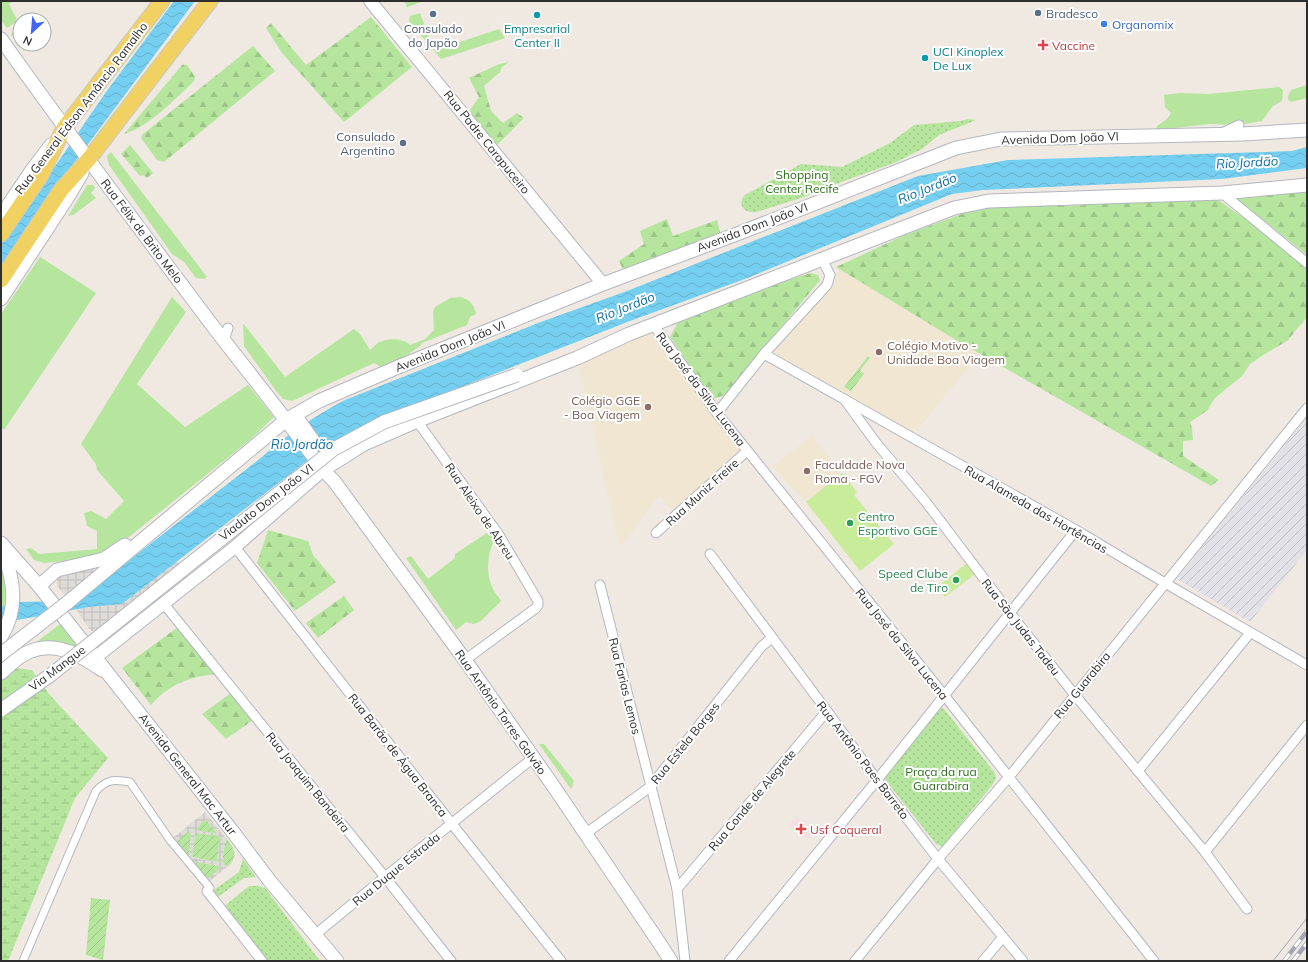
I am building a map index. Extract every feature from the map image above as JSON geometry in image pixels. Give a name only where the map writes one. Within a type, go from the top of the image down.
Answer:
[{"type":"main road","name":"Rua General Edson Amâncio Ramalho","points":[[1,216],[32,170],[67,132],[162,1]]},
{"type":"main road","points":[[1,280],[61,190],[210,1]]},
{"type":"main road","name":"Rua Félix de Brito Melo","points":[[1,39],[67,132],[226,334],[318,455]]},
{"type":"main road","name":"Avenida Dom João VI","points":[[249,452],[320,402],[398,367],[604,284],[958,147],[1001,139],[1274,133],[1307,130]]},
{"type":"main road","points":[[1,234],[41,175],[67,132]]},
{"type":"main road","points":[[1,299],[68,197],[87,158]]},
{"type":"main road","points":[[326,467],[364,444],[417,421],[577,358],[653,324],[954,208],[989,201],[1222,193],[1307,185]]},
{"type":"main road","name":"Viaduto Dom João VI","points":[[112,626],[334,449],[384,422],[517,375],[549,368]]},
{"type":"main road","points":[[42,589],[59,569],[95,562],[112,555],[237,453],[249,452]]},
{"type":"main road","points":[[1,654],[68,603],[249,452]]},
{"type":"main road","name":"Rua Antônio Torres Galvão","points":[[318,455],[334,481],[465,660],[554,787],[671,961]]},
{"type":"main road","name":"Avenida General Mac Artur","points":[[1,543],[42,589],[269,880],[316,934],[337,961]]},
{"type":"main road","points":[[1,547],[8,563],[14,596],[8,624],[1,636]]},
{"type":"main road","name":"Via Mangue","points":[[1,710],[52,674],[112,626]]},
{"type":"main road","points":[[1,673],[17,658],[30,651],[41,648],[59,648],[93,663],[110,675]]},
{"type":"street","name":"Rua Padre Carapuceiro","points":[[370,1],[604,284]]},
{"type":"street","points":[[1219,134],[1239,125]]},
{"type":"street","points":[[1222,193],[1307,263]]},
{"type":"street","points":[[717,413],[764,354],[826,285],[830,276],[822,259]]},
{"type":"street","name":"Rua José da Silva Lucena","points":[[653,324],[717,413],[944,695],[1154,961]]},
{"type":"street","name":"Rua Alameda das Hortências","points":[[764,354],[1076,530],[1164,583],[1307,665]]},
{"type":"street","name":"Rua São Judas Tadeu","points":[[844,399],[877,444],[926,502],[1010,614],[1205,852],[1247,909]]},
{"type":"street","name":"Rua Guarabira","points":[[855,961],[938,859],[1009,777],[1074,694],[1307,408]]},
{"type":"street","name":"Rua Aleixo de Abreu","points":[[417,421],[499,536],[538,601],[536,608],[465,660]]},
{"type":"street","name":"Rua Muniz Freire","points":[[656,533],[747,451]]},
{"type":"street","points":[[96,657],[235,547],[326,467]]},
{"type":"street","points":[[729,961],[877,780],[1076,530]]},
{"type":"street","name":"Rua Barão de Água Branca","points":[[235,547],[561,961]]},
{"type":"street","name":"Rua Antônio Paes Barreto","points":[[710,554],[877,780],[938,859],[1023,961]]},
{"type":"street","name":"Rua Farias Lemos","points":[[600,585],[677,889],[685,961]]},
{"type":"street","name":"Rua Joaquim Bandeira","points":[[164,604],[451,961]]},
{"type":"street","points":[[1138,771],[1250,633]]},
{"type":"street","name":"Rua Estela Borges","points":[[585,834],[650,787],[762,646],[772,638]]},
{"type":"street","name":"Rua Conde de Alegrete","points":[[677,889],[827,711]]},
{"type":"street","points":[[1205,852],[1307,725]]},
{"type":"street","name":"Rua Duque Estrada","points":[[316,934],[533,758]]},
{"type":"street","points":[[24,961],[96,791],[101,785],[115,779],[130,782],[170,840],[262,961]]},
{"type":"street","points":[[983,961],[1003,937]]},
{"type":"shaded area","name":"Vaccine","points":[[1044,38],[1047,52],[1042,53],[1039,39]]},
{"type":"shaded area","name":"Colégio Motivo - Unidade Boa Viagem","points":[[840,269],[982,351],[913,435],[779,357],[776,352],[775,349]]},
{"type":"shaded area","name":"Colégio GGE - Boa Viagem","points":[[648,330],[744,453],[675,514],[659,495],[623,544],[619,544],[578,362]]},
{"type":"shaded area","points":[[1307,418],[1307,550],[1250,622],[1177,579]]},
{"type":"shaded area","name":"Faculdade Nova Roma - FGV","points":[[812,435],[840,474],[806,502],[773,467]]},
{"type":"shaded area","points":[[113,561],[68,599],[57,586],[57,575]]},
{"type":"shaded area","points":[[177,561],[181,565],[96,633],[90,630],[77,611],[77,609],[89,607],[122,604]]},
{"type":"shaded area","points":[[205,812],[226,838],[222,862],[227,867],[205,885],[201,884],[168,842]],"holes":[[[204,820],[206,820],[216,834],[196,830]],[[189,831],[191,834],[189,858],[176,842]],[[195,833],[220,836],[217,862],[192,858]],[[196,862],[219,866],[220,868],[207,880],[193,863]]]},
{"type":"shaded area","name":"Usf Coqueral","points":[[797,817],[813,833],[807,839],[788,825]]},
{"type":"green space","points":[[1,1],[13,1],[9,4],[13,12],[12,25],[7,28],[1,20]]},
{"type":"green space","points":[[404,1],[424,1],[407,7]]},
{"type":"green space","points":[[420,13],[430,40],[435,43],[434,46],[439,49],[499,29],[505,38],[441,59],[409,21],[410,16]]},
{"type":"green space","points":[[371,17],[412,67],[344,122],[282,53],[266,28],[271,23],[306,65]]},
{"type":"green space","points":[[253,46],[275,71],[164,162],[157,160],[141,138],[143,134]]},
{"type":"green space","points":[[509,62],[502,67],[500,72],[484,86],[491,111],[503,123],[517,113],[524,118],[496,146],[468,113],[479,97],[469,78],[499,64]]},
{"type":"green space","points":[[183,64],[187,65],[195,77],[194,81],[152,119],[124,134]]},
{"type":"green space","points":[[1307,85],[1307,98],[1291,102],[1288,100],[1291,90]]},
{"type":"green space","points":[[1279,87],[1283,90],[1282,101],[1273,106],[1262,121],[1239,125],[1210,124],[1156,130],[1157,126],[1167,119],[1171,113],[1165,107],[1164,95],[1180,93],[1209,94]]},
{"type":"green space","name":"Shopping Center Recife","points":[[968,119],[976,120],[939,135],[922,149],[894,163],[804,197],[756,212],[748,212],[743,208],[741,202],[745,195],[801,164],[842,167],[890,143],[914,125],[961,121]]},
{"type":"green space","points":[[130,145],[153,173],[147,178],[144,175],[140,176],[121,154]]},
{"type":"green space","points":[[111,152],[207,277],[204,279],[196,278],[184,262],[172,254],[109,165],[107,156]]},
{"type":"green space","points":[[87,185],[93,185],[95,188],[91,193],[96,198],[73,215],[68,216]]},
{"type":"green space","points":[[1307,189],[1307,255],[1237,199]]},
{"type":"green space","points":[[1218,200],[1270,236],[1307,269],[1307,317],[1287,341],[1250,364],[1242,376],[1215,398],[1207,411],[1190,422],[1193,440],[1183,441],[1183,456],[1219,480],[1211,486],[951,337],[836,267],[905,235],[975,209],[1021,206],[1069,206]]},
{"type":"green space","points":[[667,219],[673,236],[717,220],[721,235],[624,271],[619,261],[644,244],[640,231]]},
{"type":"green space","points":[[40,257],[96,293],[4,430],[1,427],[1,314]]},
{"type":"green space","points":[[811,273],[818,275],[820,280],[725,395],[713,399],[670,337],[679,320],[760,288]]},
{"type":"green space","points":[[172,297],[186,312],[137,384],[185,427],[248,385],[274,417],[251,439],[104,557],[44,563],[34,560],[26,549],[31,548],[39,554],[97,549],[97,531],[87,526],[84,513],[91,511],[106,519],[124,501],[97,470],[96,464],[81,444]]},
{"type":"green space","points":[[461,297],[471,303],[476,314],[470,317],[467,325],[422,343],[404,357],[381,367],[374,363],[292,401],[283,399],[276,391],[244,346],[243,323],[285,377],[354,329],[360,334],[370,350],[378,343],[386,340],[401,340],[410,345],[425,339],[434,330],[433,312],[435,307],[450,298]]},
{"type":"green space","points":[[868,356],[870,358],[860,370],[864,374],[851,391],[844,387]]},
{"type":"green space","name":"Centro Esportivo GGE","points":[[842,473],[857,492],[854,495],[894,544],[860,571],[806,502]]},
{"type":"green space","points":[[268,530],[308,541],[313,555],[336,582],[295,611],[257,563]]},
{"type":"green space","points":[[490,531],[494,541],[490,552],[488,570],[490,582],[501,601],[481,621],[474,624],[466,622],[456,630],[406,558],[411,556],[428,579],[455,558],[455,554]]},
{"type":"green space","name":"Speed Clube de Tiro","points":[[967,563],[975,574],[945,597],[937,587]]},
{"type":"green space","points":[[1,569],[6,579],[10,605],[1,629]]},
{"type":"green space","points":[[344,596],[354,610],[318,638],[306,623]]},
{"type":"green space","points":[[64,621],[83,644],[77,649],[30,647]]},
{"type":"green space","points":[[178,627],[219,674],[181,682],[165,692],[151,705],[122,668]]},
{"type":"green space","points":[[1,666],[32,670],[49,694],[108,758],[75,798],[8,961],[1,961]]},
{"type":"green space","points":[[231,693],[253,720],[226,739],[202,714]]},
{"type":"green space","name":"Praça da rua Guarabira","points":[[941,707],[995,773],[996,778],[993,784],[943,846],[936,844],[884,778]]},
{"type":"green space","points":[[539,744],[544,744],[574,781],[571,789]]},
{"type":"green space","points":[[204,820],[206,820],[216,834],[196,830],[196,828]]},
{"type":"green space","points":[[189,831],[191,834],[189,858],[175,842]]},
{"type":"green space","points":[[195,833],[220,836],[217,862],[192,857]]},
{"type":"green space","points":[[226,838],[232,846],[234,853],[233,860],[227,867],[222,862]]},
{"type":"green space","points":[[243,859],[256,877],[244,878],[216,897],[213,894],[214,890],[239,872]]},
{"type":"green space","points":[[196,862],[219,866],[220,869],[207,880],[193,864]]},
{"type":"green space","points":[[249,886],[265,888],[320,961],[266,961],[227,911],[226,907],[227,904]]},
{"type":"green space","points":[[91,898],[110,900],[103,960],[86,955]]},
{"type":"water","points":[[174,1],[195,1],[59,183],[1,266],[1,245],[106,92]]},
{"type":"water","name":"Rio Jordão","points":[[1307,147],[1307,168],[1222,179],[983,190],[952,194],[745,279],[630,321],[374,421],[352,431],[303,464],[122,604],[89,607],[1,623],[1,607],[19,602],[64,601],[86,594],[292,433],[312,419],[345,400],[538,323],[627,291],[918,176],[1008,160],[1292,151]]},
{"type":"tram line","points":[[1273,961],[1307,918]]},
{"type":"railway","points":[[1284,961],[1307,931]]},
{"type":"railway","points":[[1293,961],[1307,943]]},
{"type":"place","name":"Bradesco","points":[[1038,13]]},
{"type":"place","name":"Consulado do Japão","points":[[433,14]]},
{"type":"place","name":"Empresarial Center II","points":[[537,15]]},
{"type":"place","name":"Organomix","points":[[1104,24]]},
{"type":"place","name":"Vaccine","points":[[1043,45]]},
{"type":"place","name":"UCI Kinoplex De Lux","points":[[925,58]]},
{"type":"place","name":"Consulado Argentino","points":[[403,143]]},
{"type":"place","name":"Colégio Motivo - Unidade Boa Viagem","points":[[879,352]]},
{"type":"place","name":"Colégio GGE - Boa Viagem","points":[[648,407]]},
{"type":"place","name":"Faculdade Nova Roma - FGV","points":[[807,471]]},
{"type":"place","name":"Centro Esportivo GGE","points":[[850,523]]},
{"type":"place","name":"Speed Clube de Tiro","points":[[956,580]]},
{"type":"place","name":"Usf Coqueral","points":[[801,829]]}]
